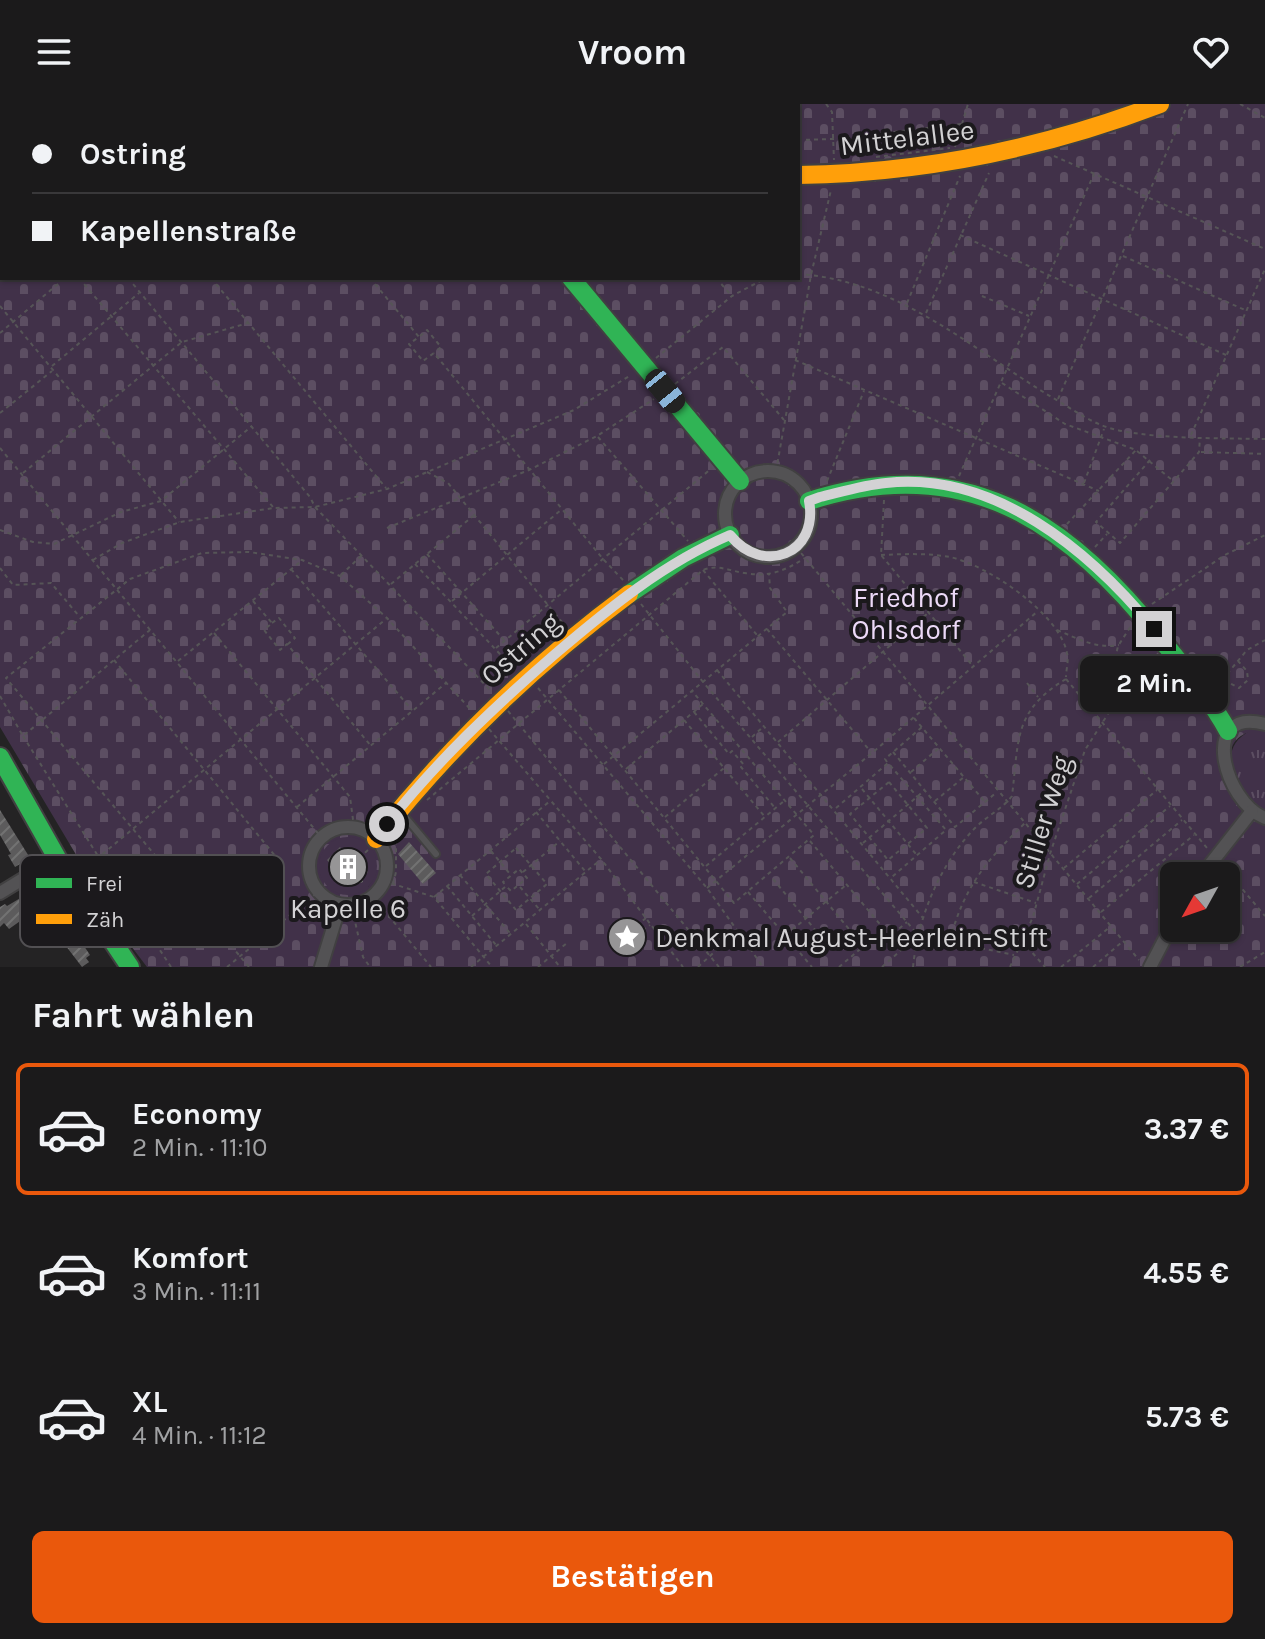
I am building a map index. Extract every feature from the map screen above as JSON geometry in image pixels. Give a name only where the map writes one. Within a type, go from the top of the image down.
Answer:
[{"type":"street","name":"Mittelallee","points":[[800,175],[834,175],[997,154],[1108,126],[1160,104]]},
{"type":"street","points":[[573,280],[740,481]]},
{"type":"street","points":[[763,471],[776,471],[797,481],[815,499],[810,527],[796,547],[782,555],[767,558],[739,547],[725,521],[725,506],[730,492],[740,481],[763,471]]},
{"type":"street","points":[[815,499],[885,483],[932,484],[981,496],[1036,519],[1085,557],[1140,612],[1207,696],[1228,731],[1224,749],[1226,772],[1252,811],[1265,818]]},
{"type":"street","name":"Ostring","points":[[376,839],[402,814],[480,720],[574,637],[633,591],[695,550],[730,535]]},
{"type":"street","points":[[1228,731],[1245,722],[1265,724]]},
{"type":"street","points":[[0,757],[55,855]]},
{"type":"street","points":[[1211,862],[1252,811]]},
{"type":"street","points":[[354,827],[376,839],[387,861],[389,882],[373,897],[346,905],[328,900],[318,892],[309,875],[308,865],[311,851],[321,837],[336,828],[354,827]]},
{"type":"street","points":[[0,893],[20,881]]},
{"type":"street","points":[[321,967],[346,905]]},
{"type":"street","points":[[1147,967],[1162,942]]},
{"type":"street","points":[[117,947],[130,967]]},
{"type":"lane","points":[[402,814],[436,854]]},
{"type":"path","points":[[776,471],[811,275],[834,175],[832,112],[826,104]]},
{"type":"path","points":[[906,304],[957,157],[968,104]]},
{"type":"path","points":[[1057,400],[1188,104]]},
{"type":"path","points":[[1240,104],[1265,118]]},
{"type":"path","points":[[800,140],[962,124]]},
{"type":"path","points":[[1032,147],[1265,249]]},
{"type":"path","points":[[926,315],[997,154]]},
{"type":"path","points":[[864,159],[957,157]]},
{"type":"path","points":[[953,489],[1094,174]]},
{"type":"path","points":[[960,235],[1226,355]]},
{"type":"path","points":[[1122,255],[1246,311]]},
{"type":"path","points":[[1191,436],[1265,269]]},
{"type":"path","points":[[800,274],[850,283],[906,304],[1006,370],[1105,427],[1141,433],[1265,439]]},
{"type":"path","points":[[0,333],[63,280]]},
{"type":"path","points":[[81,280],[274,508]]},
{"type":"path","points":[[130,280],[310,497],[315,507],[500,701],[719,967]]},
{"type":"path","points":[[213,280],[387,489]]},
{"type":"path","points":[[372,280],[419,337]]},
{"type":"path","points":[[718,280],[732,296]]},
{"type":"path","points":[[93,560],[122,543],[180,522],[274,508],[315,507],[387,489],[505,440],[574,410],[644,366],[732,296],[762,280]]},
{"type":"path","points":[[0,413],[140,292]]},
{"type":"path","points":[[982,296],[1030,317]]},
{"type":"path","points":[[0,306],[180,522]]},
{"type":"path","points":[[22,475],[182,342],[248,323]]},
{"type":"path","points":[[427,330],[441,347],[423,361],[409,344],[419,337],[427,330]]},
{"type":"path","points":[[387,528],[529,470],[597,436],[665,391],[723,347],[784,420]]},
{"type":"path","points":[[434,353],[562,510],[633,591],[649,616],[703,682],[918,935],[1014,955]]},
{"type":"path","points":[[795,360],[1099,491]]},
{"type":"path","points":[[1000,382],[1065,424],[1136,450],[1173,482]]},
{"type":"path","points":[[815,499],[865,390]]},
{"type":"path","points":[[0,530],[33,542],[54,544],[121,512],[161,501],[252,426]]},
{"type":"path","points":[[1084,484],[1105,427]]},
{"type":"path","points":[[597,436],[695,550]]},
{"type":"path","points":[[1150,460],[1096,522],[1120,543],[1199,452],[1200,436]]},
{"type":"path","points":[[0,448],[321,837]]},
{"type":"path","points":[[1057,535],[1136,450]]},
{"type":"path","points":[[1199,452],[1265,454]]},
{"type":"path","points":[[496,648],[722,460]]},
{"type":"path","points":[[427,472],[448,483],[574,637]]},
{"type":"path","points":[[885,483],[881,555],[973,666]]},
{"type":"path","points":[[451,602],[562,510]]},
{"type":"path","points":[[391,584],[474,515]]},
{"type":"path","points":[[1085,557],[1108,533]]},
{"type":"path","points":[[881,555],[952,558],[1012,587],[1056,629],[1104,648],[1119,645],[1140,612],[1200,571],[1265,535]]},
{"type":"path","points":[[796,547],[1147,967]]},
{"type":"path","points":[[0,683],[116,588],[145,572],[202,553],[249,552],[302,560],[340,576],[387,618],[447,682],[601,859],[683,967]]},
{"type":"path","points":[[427,554],[505,641]]},
{"type":"path","points":[[340,576],[362,555]]},
{"type":"path","points":[[492,967],[434,897],[389,882],[396,872],[394,843],[402,814],[500,740],[703,570],[715,566],[746,574],[769,574],[783,572],[805,558]]},
{"type":"path","points":[[177,662],[302,560]]},
{"type":"path","points":[[415,564],[547,699],[707,888],[763,967]]},
{"type":"path","points":[[0,568],[13,585],[51,583],[79,617]]},
{"type":"path","points":[[291,569],[413,711]]},
{"type":"path","points":[[703,570],[758,636]]},
{"type":"path","points":[[603,765],[787,612],[770,588],[769,574]]},
{"type":"path","points":[[253,601],[272,623]]},
{"type":"path","points":[[707,888],[914,718],[1038,611]]},
{"type":"path","points":[[777,742],[929,613]]},
{"type":"path","points":[[279,618],[295,638],[287,644],[280,650],[264,630],[279,618]]},
{"type":"path","points":[[101,855],[387,618]]},
{"type":"path","points":[[23,736],[151,629]]},
{"type":"path","points":[[767,629],[872,753]]},
{"type":"path","points":[[1056,629],[1067,653],[1066,679],[1265,916]]},
{"type":"path","points":[[214,633],[350,797],[354,827]]},
{"type":"path","points":[[1207,696],[1247,650],[1265,640]]},
{"type":"path","points":[[287,644],[371,746]]},
{"type":"path","name":"Stiller Weg","points":[[1010,967],[1037,903],[1085,750],[1127,684],[1127,674],[1116,655],[1119,645]]},
{"type":"path","points":[[114,660],[275,855]]},
{"type":"path","points":[[1223,680],[1239,688],[1248,680],[1247,671],[1238,661]]},
{"type":"path","points":[[717,670],[924,918]]},
{"type":"path","points":[[6,678],[153,855]]},
{"type":"path","points":[[913,967],[918,935],[939,877],[955,851],[977,826],[1012,796],[1019,734],[1025,715],[1039,698],[1066,679]]},
{"type":"path","points":[[297,807],[447,682]]},
{"type":"path","points":[[1027,683],[1039,698]]},
{"type":"path","points":[[559,690],[734,903],[814,835],[692,691]]},
{"type":"path","points":[[0,696],[98,855]]},
{"type":"path","points":[[625,770],[703,704]]},
{"type":"path","points":[[694,712],[729,754],[732,751],[744,765],[741,767],[775,808]]},
{"type":"path","points":[[914,718],[985,803]]},
{"type":"path","points":[[684,720],[765,817]]},
{"type":"path","points":[[751,738],[764,726]]},
{"type":"path","points":[[891,878],[946,830],[885,759],[922,727]]},
{"type":"path","points":[[910,773],[939,748]]},
{"type":"path","points":[[737,757],[744,752]]},
{"type":"path","points":[[893,752],[955,827],[998,791]]},
{"type":"path","points":[[834,810],[888,763]]},
{"type":"path","points":[[664,818],[724,768]]},
{"type":"path","points":[[934,802],[964,777]]},
{"type":"path","points":[[889,782],[907,805],[927,828],[888,860],[850,814],[889,782]]},
{"type":"path","points":[[860,787],[917,855]]},
{"type":"path","points":[[1063,868],[1159,788]]},
{"type":"path","points":[[862,843],[925,790]]},
{"type":"path","points":[[434,897],[551,800]]},
{"type":"path","points":[[705,867],[785,801]]},
{"type":"path","points":[[1076,885],[1172,804]]},
{"type":"path","points":[[536,812],[585,872]]},
{"type":"path","points":[[1088,899],[1184,819]]},
{"type":"path","points":[[950,941],[957,915],[974,881],[997,851],[1025,823]]},
{"type":"path","points":[[1100,913],[1196,833]]},
{"type":"path","points":[[809,840],[890,936],[907,922]]},
{"type":"path","points":[[522,873],[560,841]]},
{"type":"path","points":[[516,848],[531,866],[547,884],[516,910],[486,874],[516,848]]},
{"type":"path","points":[[491,850],[512,875]]},
{"type":"path","points":[[788,857],[863,946]]},
{"type":"path","points":[[471,967],[601,859]]},
{"type":"path","points":[[519,869],[522,873],[527,878],[511,891],[503,882],[519,869]]},
{"type":"path","points":[[460,875],[511,934]]},
{"type":"path","points":[[773,879],[831,949]]},
{"type":"path","points":[[974,881],[1037,903]]},
{"type":"path","points":[[519,885],[540,910]]},
{"type":"path","points":[[785,936],[847,885]]},
{"type":"path","points":[[447,886],[497,946]]},
{"type":"path","points":[[472,916],[506,886]]},
{"type":"path","points":[[748,891],[812,967]]},
{"type":"path","points":[[284,920],[318,892]]},
{"type":"path","points":[[373,897],[431,967]]},
{"type":"path","points":[[346,905],[363,957],[370,967]]},
{"type":"path","points":[[646,918],[629,931],[634,937],[651,925]]},
{"type":"path","points":[[524,923],[560,967]]},
{"type":"path","points":[[1061,967],[1111,926]]},
{"type":"path","points":[[839,967],[884,929]]},
{"type":"path","points":[[698,967],[737,931]]},
{"type":"path","points":[[882,967],[918,935]]},
{"type":"path","points":[[1021,940],[1045,967]]},
{"type":"path","points":[[1093,967],[1123,941]]},
{"type":"path","points":[[538,967],[567,943]]},
{"type":"path","points":[[158,947],[171,967]]},
{"type":"path","points":[[231,947],[249,967]]},
{"type":"path","points":[[227,967],[252,947]]},
{"type":"path","points":[[1240,967],[1265,952]]},
{"type":"green space","name":"Friedhof Ohlsdorf","points":[[800,104],[1265,104],[1265,730],[1247,733],[1236,740],[1231,751],[1231,764],[1243,790],[1265,810],[1265,967],[147,967],[132,947],[284,947],[284,855],[76,855],[0,727],[0,280],[800,280]],"holes":[[[349,838],[358,841],[374,857],[375,872],[368,887],[332,843]]]},
{"type":"green space","points":[[1252,730],[1265,730],[1265,810],[1245,794],[1232,771],[1233,748],[1240,738]]},
{"type":"green space","points":[[348,837],[368,846],[377,866],[368,886],[348,895],[328,886],[319,866],[328,846]]},
{"type":"building","points":[[0,810],[28,855],[20,855],[20,864],[15,867],[8,855],[11,854],[0,835]]},
{"type":"building","points":[[409,842],[436,873],[423,884],[398,854]]},
{"type":"building","name":"Kapelle 6","points":[[340,847],[345,853],[350,849],[368,872],[363,876],[363,882],[349,887],[327,860]]},
{"type":"building","points":[[20,898],[20,921],[9,929],[4,923],[0,927],[0,907]]},
{"type":"building","points":[[67,947],[85,947],[90,955],[86,958],[89,962],[82,967]]},
{"type":"traffic: fast","points":[[573,280],[740,481]]},
{"type":"traffic: fast","points":[[809,501],[864,488],[916,485],[963,491],[1007,506],[1049,530],[1088,560],[1125,596],[1196,683],[1228,731]]},
{"type":"traffic: fast","points":[[629,594],[683,558],[730,535]]},
{"type":"traffic: fast","points":[[0,757],[55,855]]},
{"type":"traffic: fast","points":[[117,947],[130,967]]},
{"type":"traffic: slow","points":[[800,175],[891,169],[982,156],[1071,134],[1160,104]]},
{"type":"traffic: slow","points":[[376,839],[433,771],[494,708],[559,649],[629,594]]},
{"type":"place","name":"Kapelle 6","points":[[348,867]]},
{"type":"place","name":"Denkmal August-Heerlein-Stift","points":[[627,937]]},
{"type":"route","points":[[387,824],[413,791],[500,701],[633,591],[695,550],[730,535],[739,547],[752,554],[767,558],[782,555],[804,539],[812,514],[809,501],[820,497],[885,483],[906,482],[932,484],[981,496],[1036,519],[1057,535],[1085,557],[1154,629]]}]
